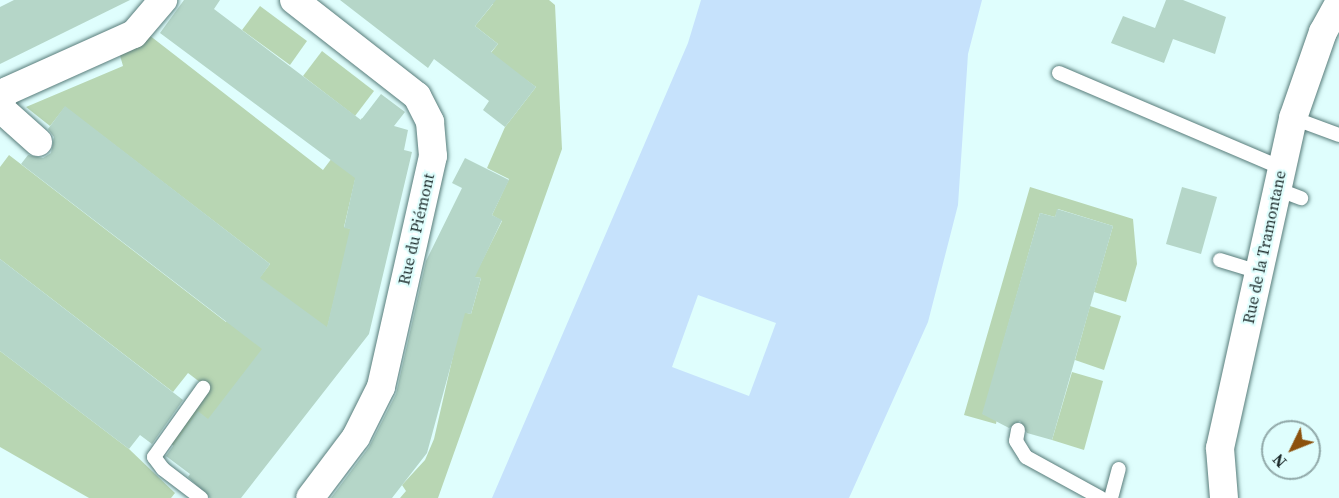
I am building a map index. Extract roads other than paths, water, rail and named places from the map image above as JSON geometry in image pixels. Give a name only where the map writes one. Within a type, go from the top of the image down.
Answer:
[{"type":"street","points":[[0,100],[6,91],[134,34],[163,0]]},
{"type":"street","name":"Rue du Piémont","points":[[294,0],[417,96],[430,122],[433,156],[381,387],[356,436],[310,498]]},
{"type":"street","name":"Rue de la Tramontane","points":[[1224,498],[1220,448],[1259,272],[1287,185],[1293,118],[1323,32],[1339,3]]},
{"type":"street","points":[[0,108],[38,142]]},
{"type":"lane","points":[[1059,73],[1287,185]]},
{"type":"lane","points":[[1293,118],[1339,135]]},
{"type":"lane","points":[[1220,260],[1259,272]]},
{"type":"lane","points":[[201,498],[163,469],[154,457],[203,388]]},
{"type":"lane","points":[[1018,430],[1016,441],[1026,457],[1101,498]]},
{"type":"lane","points":[[1110,498],[1119,469]]},
{"type":"water","points":[[701,0],[982,0],[968,54],[958,205],[928,322],[849,498],[492,498],[688,43]]}]
